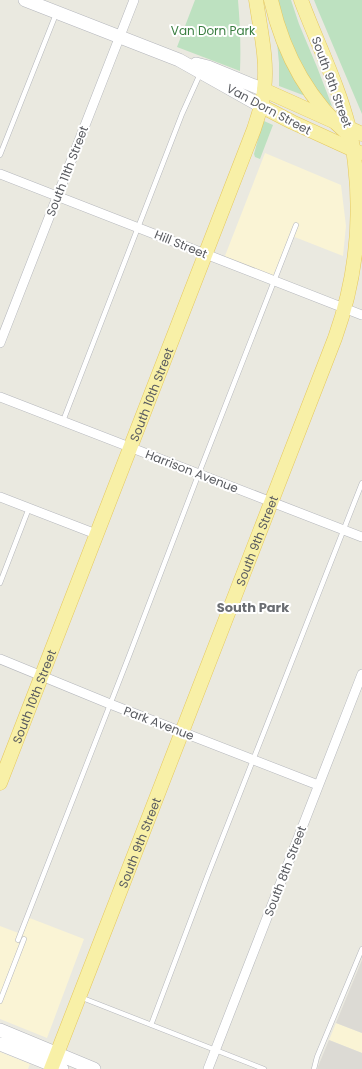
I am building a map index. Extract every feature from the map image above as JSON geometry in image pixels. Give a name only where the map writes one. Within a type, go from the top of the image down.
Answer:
[{"type":"main road","name":"Van Dorn Street","points":[[25,0],[178,60],[284,118],[357,142]]},
{"type":"main road","name":"South 10th Street","points":[[0,783],[246,153],[254,129],[261,106],[265,78],[264,57],[256,0]]},
{"type":"main road","points":[[271,0],[279,29],[293,63],[301,78],[335,123]]},
{"type":"main road","name":"South 9th Street","points":[[56,1064],[78,997],[335,338],[344,308],[359,238],[358,215],[360,186],[357,142],[302,0]]},
{"type":"main road","name":"Van Dorn Street","points":[[178,60],[208,67],[264,90],[335,123],[357,142]]},
{"type":"main road","points":[[0,1030],[56,1064]]},
{"type":"main road","points":[[0,1044],[56,1064],[94,1069]]},
{"type":"street","name":"South 11th Street","points":[[0,343],[134,0]]},
{"type":"street","name":"Hill Street","points":[[0,174],[362,315]]},
{"type":"street","name":"Harrison Avenue","points":[[0,397],[199,473],[362,538]]},
{"type":"street","points":[[0,497],[96,534]]},
{"type":"street","name":"Park Avenue","points":[[0,660],[318,785]]},
{"type":"street","name":"South 8th Street","points":[[208,1069],[362,674]]},
{"type":"lane","points":[[0,155],[56,12]]},
{"type":"lane","points":[[63,421],[186,104],[201,73]]},
{"type":"lane","points":[[18,940],[296,225]]},
{"type":"lane","points":[[151,1025],[362,483]]},
{"type":"lane","points":[[0,583],[29,508]]},
{"type":"lane","points":[[0,1001],[24,939]]},
{"type":"lane","points":[[314,1069],[317,1057],[362,949]]},
{"type":"lane","points":[[78,997],[264,1069]]},
{"type":"shaded area","points":[[265,153],[341,185],[346,226],[343,256],[292,236],[275,281],[223,261]]},
{"type":"shaded area","points":[[27,917],[84,939],[47,1038],[0,1019],[0,926],[21,934]]},
{"type":"shaded area","points":[[362,960],[362,1033],[336,1023]]},
{"type":"shaded area","points":[[336,1023],[362,1033],[362,1053],[329,1040]]},
{"type":"shaded area","points":[[329,1040],[362,1053],[362,1069],[317,1069]]},
{"type":"shaded area","points":[[0,1052],[30,1064],[28,1069],[0,1069]]},
{"type":"green space","name":"Van Dorn Park","points":[[195,0],[238,0],[240,71],[177,47]]},
{"type":"green space","name":"Van Dorn Park","points":[[269,0],[291,0],[332,106],[279,86],[277,42]]},
{"type":"green space","points":[[314,0],[362,0],[362,114],[318,10]]},
{"type":"green space","points":[[263,121],[273,125],[260,159],[255,157],[254,154]]},
{"type":"district","name":"South Park","points":[[253,607]]}]
